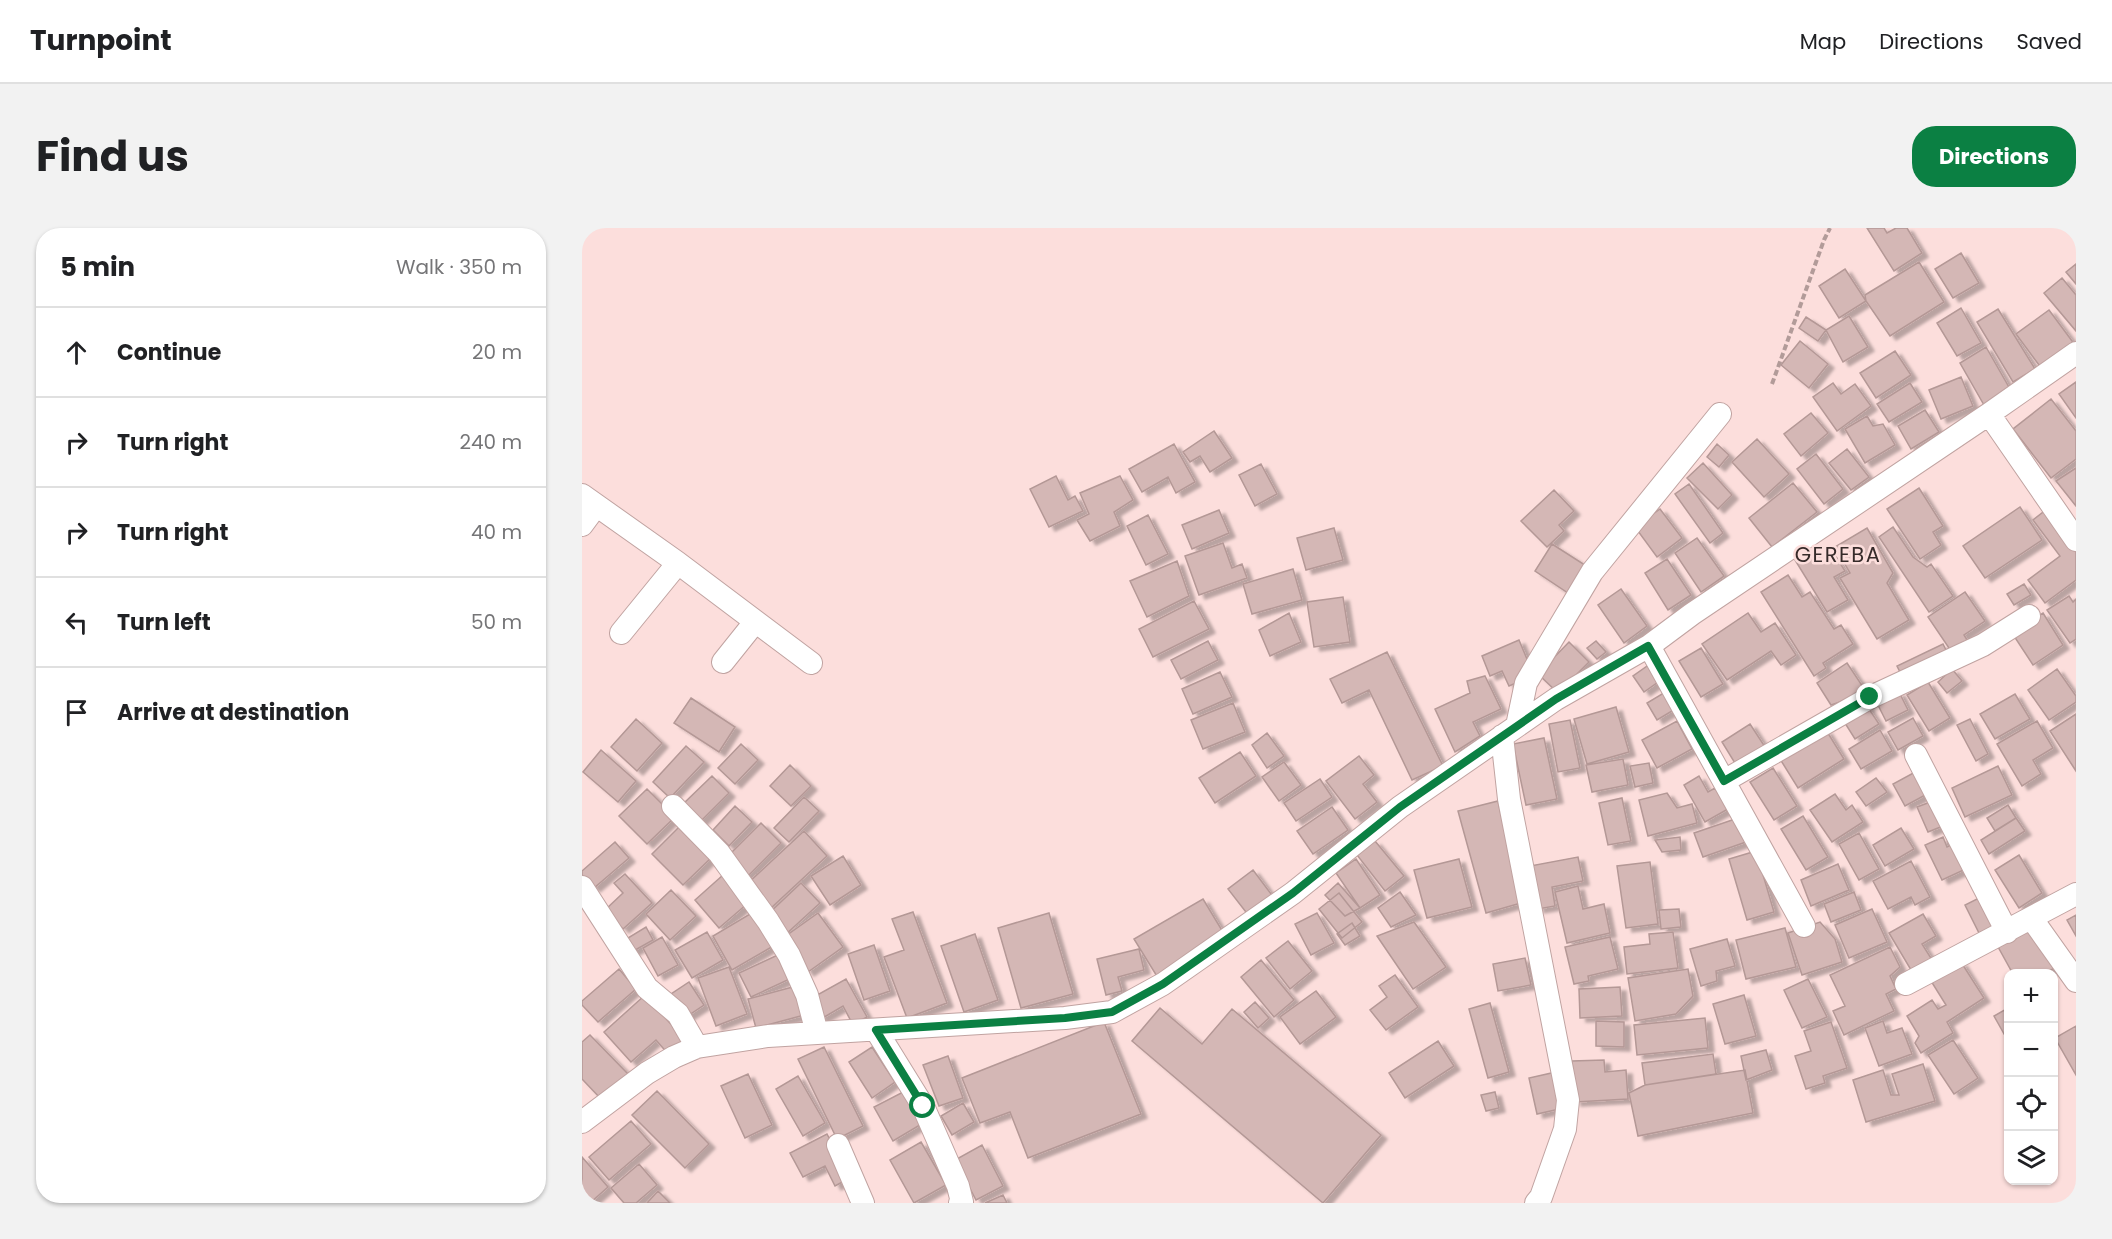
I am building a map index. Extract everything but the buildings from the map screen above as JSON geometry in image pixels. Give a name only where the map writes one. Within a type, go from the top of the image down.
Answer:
[{"type":"street","points":[[582,1122],[647,1073],[697,1047],[768,1036],[1065,1018],[1112,1012],[1163,984],[1284,900],[1400,807],[1556,699],[1648,646],[1989,414],[2076,352]]},
{"type":"street","points":[[1536,1203],[1541,1197],[1565,1129],[1568,1100],[1509,799],[1510,731],[1526,683],[1592,572],[1720,414]]},
{"type":"street","points":[[1989,414],[2076,540]]},
{"type":"street","points":[[582,525],[589,500],[678,563],[811,663]]},
{"type":"street","points":[[621,633],[678,563]]},
{"type":"street","points":[[1724,781],[1870,697],[1983,645],[2029,616]]},
{"type":"street","points":[[723,662],[755,622]]},
{"type":"street","points":[[1648,646],[1804,926]]},
{"type":"street","points":[[1916,755],[2007,932]]},
{"type":"street","points":[[673,806],[719,853],[768,921],[789,955],[807,995],[817,1033]]},
{"type":"street","points":[[582,887],[647,988],[678,1014],[697,1047]]},
{"type":"street","points":[[1906,984],[2076,894]]},
{"type":"street","points":[[2032,919],[2076,981]]},
{"type":"street","points":[[876,1030],[923,1106],[958,1186],[962,1202],[960,1203]]},
{"type":"street","points":[[838,1145],[863,1203]]},
{"type":"path","points":[[1772,384],[1830,228]]},
{"type":"district","name":"GEREBA","points":[[1838,554]]},
{"type":"route","points":[[923,1106],[876,1030],[1065,1018],[1112,1012],[1163,984],[1293,893],[1400,807],[1556,699],[1648,646],[1724,781],[1870,697]]}]
